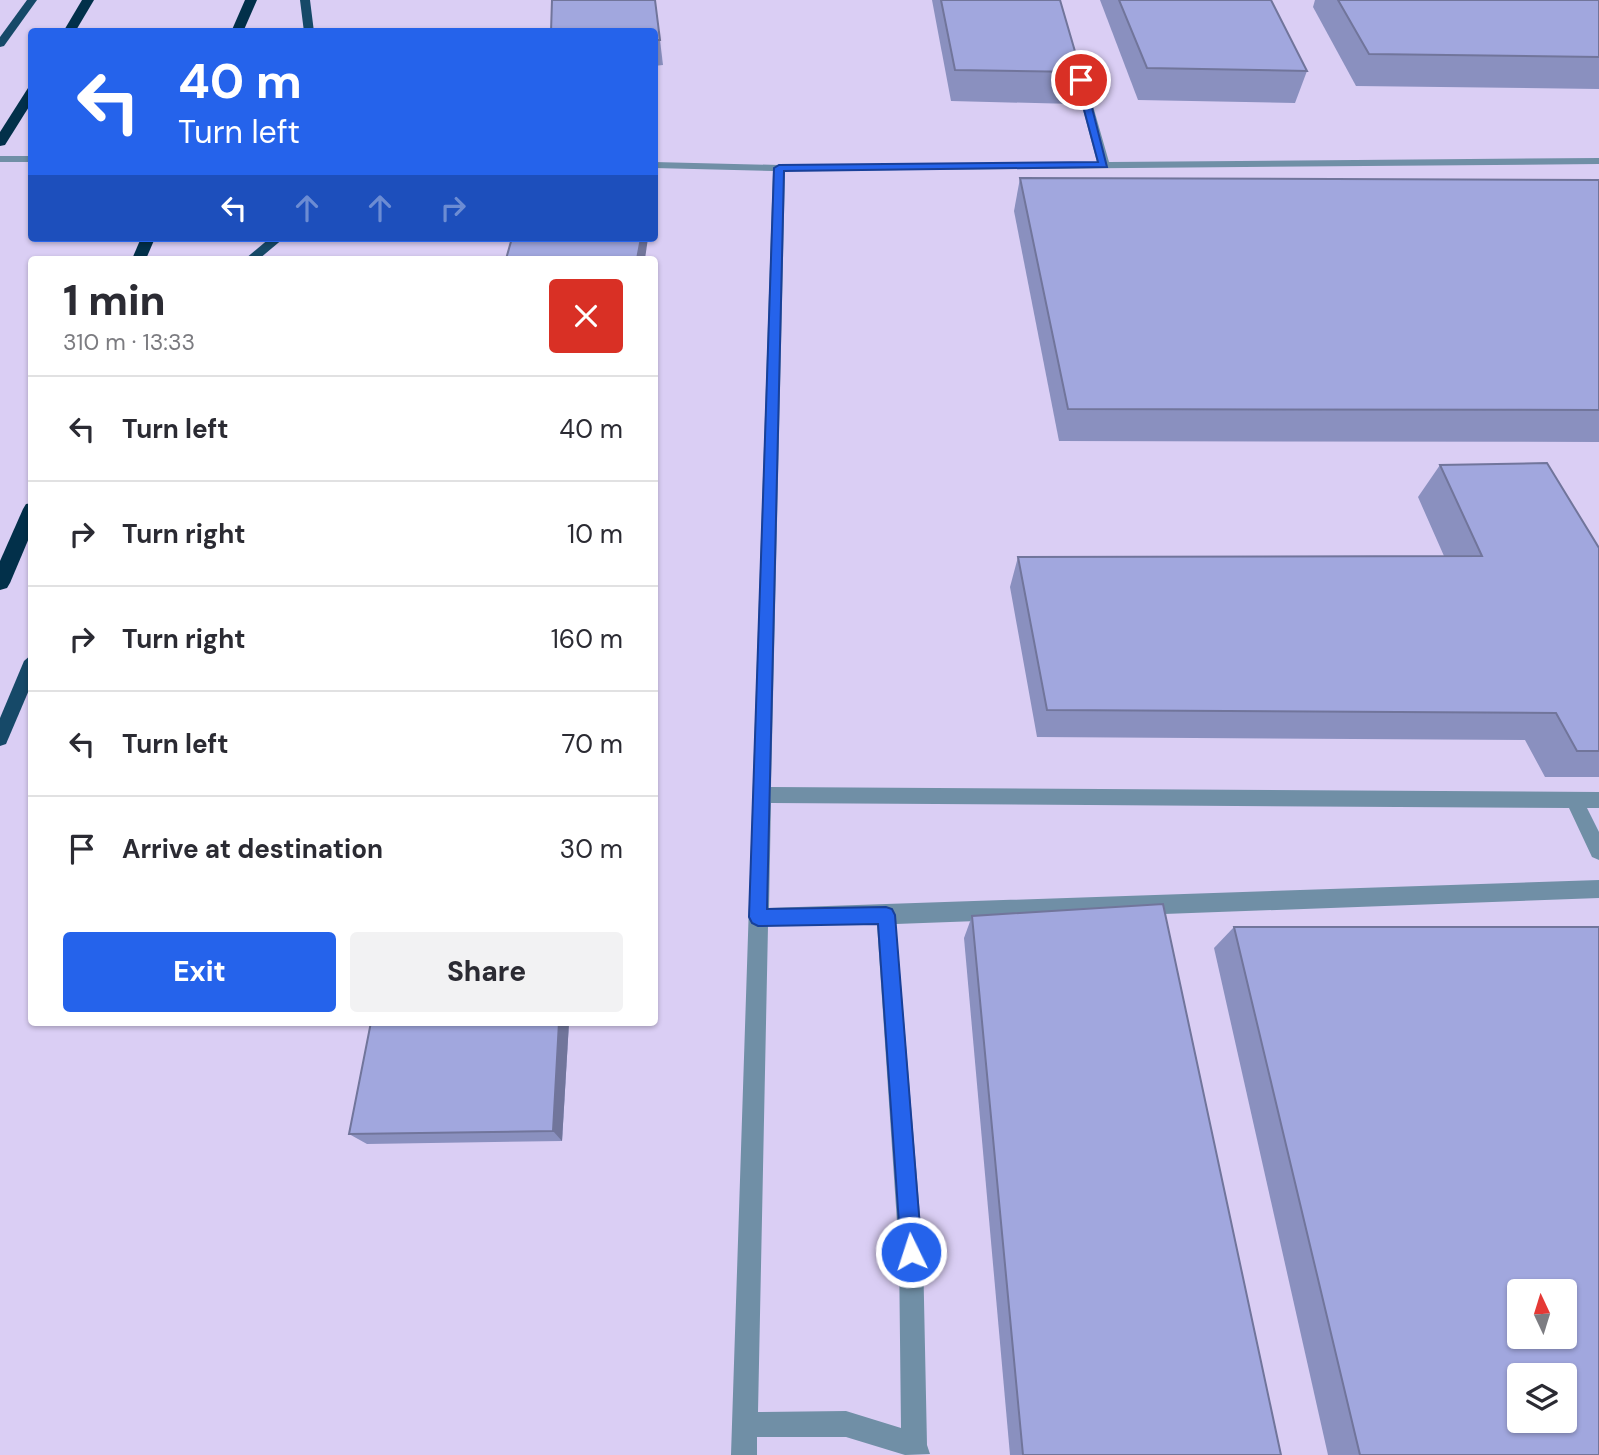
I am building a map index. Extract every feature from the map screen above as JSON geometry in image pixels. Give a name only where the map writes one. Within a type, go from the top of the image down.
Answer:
[{"type":"highway","points":[[71,28],[88,0]]},
{"type":"highway","points":[[239,28],[251,0]]},
{"type":"highway","points":[[1,140],[28,97]]},
{"type":"highway","points":[[0,583],[28,518]]},
{"type":"main road","points":[[0,44],[32,0]]},
{"type":"main road","points":[[305,0],[308,28]]},
{"type":"main road","points":[[255,256],[273,242]]},
{"type":"main road","points":[[0,739],[28,671]]},
{"type":"street","points":[[1070,40],[1104,165]]},
{"type":"street","points":[[0,159],[28,159]]},
{"type":"street","points":[[658,165],[779,168],[1599,161]]},
{"type":"street","points":[[744,1455],[779,168]]},
{"type":"street","points":[[762,795],[1599,800]]},
{"type":"street","points":[[1574,800],[1599,851]]},
{"type":"street","points":[[758,917],[886,915],[1599,889]]},
{"type":"street","points":[[745,1425],[846,1423],[916,1450],[911,1252],[886,915]]},
{"type":"shaded area","points":[[0,0],[1599,0],[1599,1455],[0,1455]]},
{"type":"building","points":[[552,0],[655,0],[660,40],[658,28],[551,28]]},
{"type":"building","points":[[941,0],[1060,0],[1081,72],[955,70]]},
{"type":"building","points":[[1119,0],[1271,0],[1307,71],[1147,68]]},
{"type":"building","points":[[1338,0],[1599,0],[1599,57],[1369,54]]},
{"type":"building","points":[[1020,178],[1599,180],[1599,410],[1068,409]]},
{"type":"building","points":[[511,242],[640,242],[638,256],[507,256]]},
{"type":"building","points":[[1547,463],[1599,548],[1599,751],[1577,751],[1556,713],[1047,710],[1018,557],[1482,556],[1440,465]]},
{"type":"building","points":[[1163,904],[1281,1455],[1023,1455],[972,916]]},
{"type":"building","points":[[1234,927],[1599,927],[1599,1455],[1360,1455]]},
{"type":"building","points":[[370,1026],[559,1026],[553,1131],[349,1134]]},
{"type":"route","points":[[911,1252],[886,915],[758,917],[779,168],[1104,165],[1081,80]]}]
